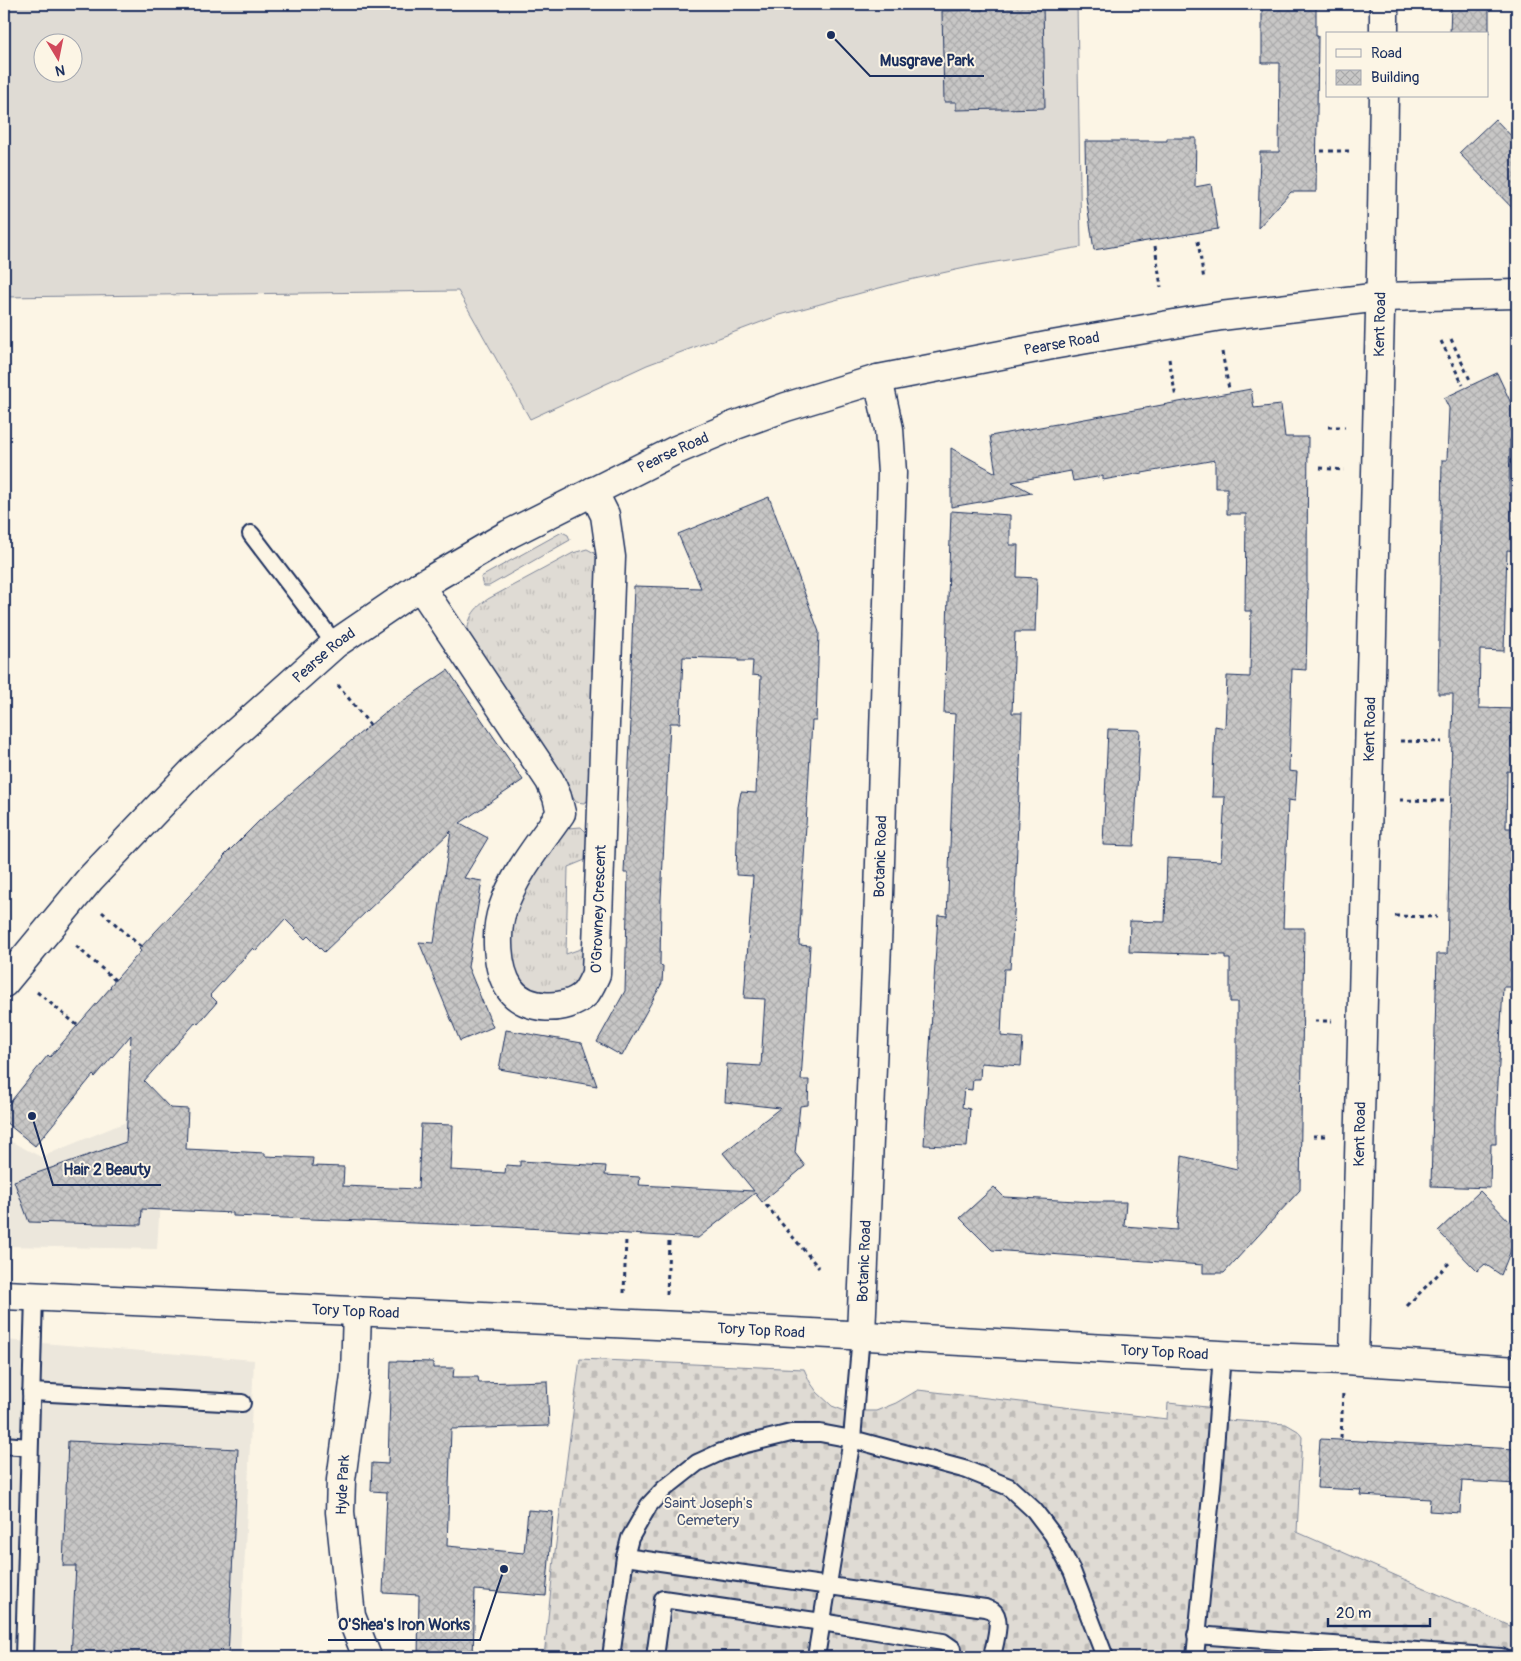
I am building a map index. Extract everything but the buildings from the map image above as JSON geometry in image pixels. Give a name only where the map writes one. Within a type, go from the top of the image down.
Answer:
[{"type":"street","points":[[1384,4],[1384,32]]},
{"type":"street","name":"Kent Road","points":[[1350,1360],[1384,98]]},
{"type":"street","name":"Pearse Road","points":[[8,977],[80,891],[194,770],[327,652],[420,586],[509,534],[674,451],[732,426],[786,407],[878,379],[1035,348],[1221,316],[1380,297],[1517,294]]},
{"type":"street","name":"Botanic Road","points":[[861,1335],[879,895],[892,472],[889,429],[878,379]]},
{"type":"street","name":"O'Growney Crescent","points":[[561,813],[530,858],[502,908],[498,934],[502,975],[510,990],[522,1000],[534,1005],[571,1004],[585,994],[596,974],[611,557],[604,514],[593,491]]},
{"type":"street","points":[[420,586],[550,780],[557,796],[561,813],[601,814]]},
{"type":"street","name":"Tory Top Road","points":[[4,1295],[666,1325],[1350,1360],[1517,1371]]},
{"type":"street","name":"Hyde Park","points":[[357,1310],[355,1375],[341,1480],[340,1512],[351,1616],[367,1657]]},
{"type":"lane","points":[[251,534],[327,652]]},
{"type":"lane","points":[[24,1657],[34,1296]]},
{"type":"lane","points":[[816,1657],[852,1439],[861,1335]]},
{"type":"lane","points":[[1195,1657],[1213,1476],[1222,1354]]},
{"type":"lane","points":[[31,1392],[242,1403]]},
{"type":"lane","points":[[611,1657],[625,1557],[630,1538],[649,1505],[669,1484],[697,1463],[721,1452],[791,1433],[820,1433],[852,1439],[967,1470],[1009,1487],[1034,1510],[1053,1535],[1072,1571],[1105,1657]]},
{"type":"lane","points":[[4,1445],[29,1447]]},
{"type":"lane","points":[[625,1557],[985,1608],[993,1611],[997,1616],[998,1623],[992,1657]]},
{"type":"lane","points":[[655,1657],[663,1599],[943,1642],[952,1649],[953,1657]]},
{"type":"lane","points":[[1196,1635],[1501,1657]]},
{"type":"path","points":[[1321,151],[1355,151]]},
{"type":"path","points":[[1198,241],[1204,280]]},
{"type":"path","points":[[1155,246],[1161,287]]},
{"type":"path","points":[[1450,339],[1471,382]]},
{"type":"path","points":[[1441,341],[1463,385]]},
{"type":"path","points":[[1222,352],[1229,389]]},
{"type":"path","points":[[1169,358],[1176,398]]},
{"type":"path","points":[[1320,468],[1349,470]]},
{"type":"path","points":[[327,652],[370,725]]},
{"type":"path","points":[[1393,741],[1442,742]]},
{"type":"path","points":[[1392,800],[1444,802]]},
{"type":"path","points":[[80,891],[141,947]]},
{"type":"path","points":[[1390,916],[1437,917]]},
{"type":"path","points":[[50,925],[115,980]]},
{"type":"path","points":[[8,977],[77,1025]]},
{"type":"path","points":[[766,1205],[819,1268]]},
{"type":"path","points":[[624,1324],[626,1239]]},
{"type":"path","points":[[666,1325],[669,1242]]},
{"type":"path","points":[[1407,1306],[1451,1261]]},
{"type":"path","points":[[1341,1438],[1350,1360]]},
{"type":"shaded area","points":[[148,1113],[163,1155],[157,1249],[4,1246],[4,1138],[41,1157]]},
{"type":"shaded area","points":[[4,1340],[254,1360],[240,1657],[4,1657]]},
{"type":"green space","points":[[4,4],[1077,4],[1081,247],[979,265],[905,281],[780,315],[647,365],[530,419],[458,291],[4,297]]},
{"type":"green space","points":[[562,532],[568,535],[570,540],[489,586],[484,586],[482,583],[481,577]]},
{"type":"green space","points":[[587,549],[602,557],[590,799],[584,803],[576,802],[468,642],[468,628],[474,612],[488,599],[573,553]]},
{"type":"green space","points":[[581,827],[588,834],[590,858],[568,867],[566,954],[586,947],[587,966],[579,983],[568,991],[555,994],[539,993],[515,980],[505,933],[525,883],[557,833],[568,828]]},
{"type":"green space","name":"Saint Joseph's Cemetery","points":[[580,1359],[804,1369],[817,1392],[832,1406],[845,1411],[876,1411],[896,1403],[918,1390],[1167,1419],[1168,1403],[1226,1409],[1226,1420],[1286,1424],[1298,1431],[1302,1437],[1297,1532],[1517,1629],[1517,1657],[544,1657],[554,1559]]},
{"type":"place","name":"Musgrave Park","points":[[831,35]]},
{"type":"place","name":"Hair 2 Beauty","points":[[32,1116]]},
{"type":"place","name":"O'Shea's Iron Works","points":[[504,1569]]}]
